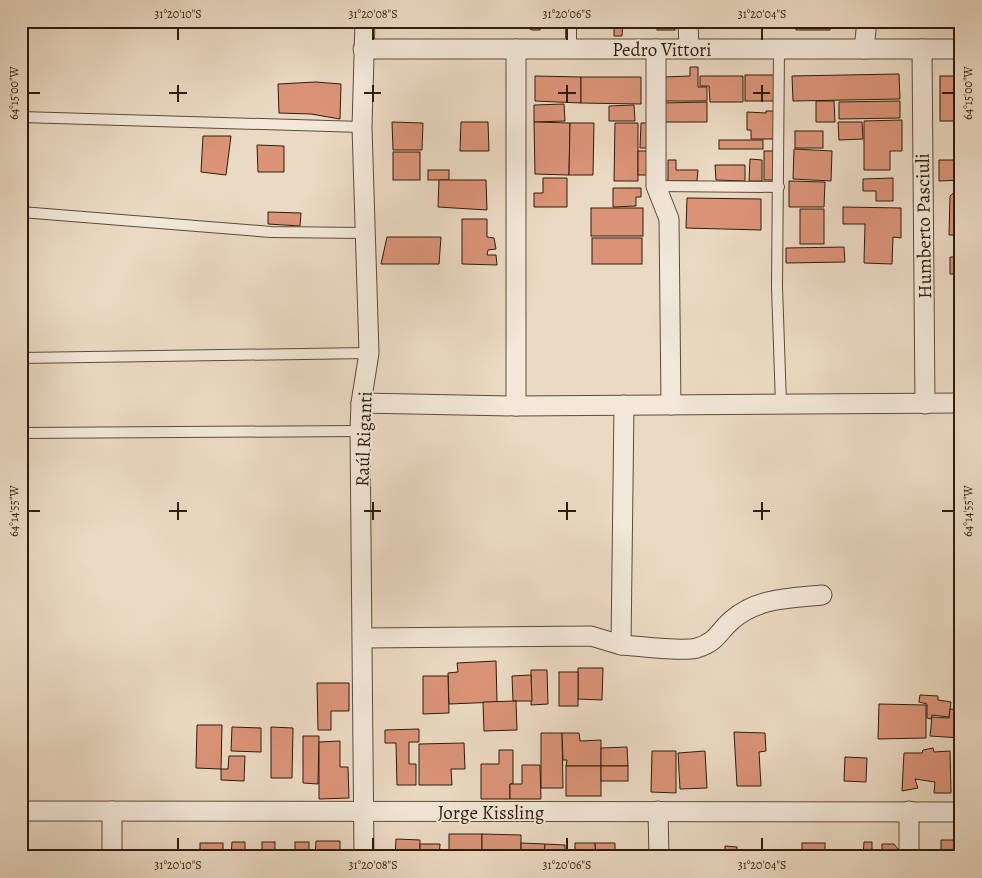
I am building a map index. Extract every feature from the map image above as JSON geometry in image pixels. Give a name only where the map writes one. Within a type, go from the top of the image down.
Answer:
[{"type":"street","name":"Raúl Riganti","points":[[364,857],[360,431],[361,403],[369,353],[367,233],[362,127],[365,21]]},
{"type":"street","points":[[688,21],[688,49]]},
{"type":"street","points":[[864,49],[867,21]]},
{"type":"street","name":"Pedro Vittori","points":[[363,49],[961,49]]},
{"type":"street","points":[[516,49],[516,406]]},
{"type":"street","points":[[656,49],[656,186],[669,219],[671,405]]},
{"type":"street","name":"Humberto Pasciuli","points":[[922,49],[925,404]]},
{"type":"street","points":[[361,403],[516,406],[961,403]]},
{"type":"street","points":[[621,645],[624,405]]},
{"type":"street","points":[[363,638],[590,636],[621,645],[695,649],[712,643],[731,620],[751,607],[772,600],[822,595]]},
{"type":"street","name":"Jorge Kissling","points":[[21,811],[961,812]]},
{"type":"street","points":[[112,811],[112,857]]},
{"type":"street","points":[[658,811],[659,857]]},
{"type":"street","points":[[909,811],[909,857]]},
{"type":"lane","points":[[571,21],[571,49]]},
{"type":"lane","points":[[778,49],[777,287],[781,404]]},
{"type":"lane","points":[[21,118],[362,127]]},
{"type":"lane","points":[[656,186],[778,187]]},
{"type":"lane","points":[[21,212],[271,232],[367,233]]},
{"type":"lane","points":[[21,358],[369,353]]},
{"type":"lane","points":[[21,434],[360,431]]},
{"type":"building","points":[[515,21],[541,21],[540,30],[532,30]]},
{"type":"building","points":[[614,21],[623,21],[622,36],[614,36]]},
{"type":"building","points":[[624,21],[654,21],[654,26],[624,26]]},
{"type":"building","points":[[657,21],[675,21],[675,30],[657,30]]},
{"type":"building","points":[[797,21],[830,21],[830,30],[796,30]]},
{"type":"building","points":[[912,21],[943,21],[943,28],[912,27]]},
{"type":"building","points":[[690,67],[698,67],[698,87],[707,87],[707,101],[662,101],[662,77],[690,76]]},
{"type":"building","points":[[899,74],[900,99],[793,101],[792,76]]},
{"type":"building","points":[[745,75],[774,75],[774,101],[745,101]]},
{"type":"building","points":[[535,76],[581,77],[581,103],[535,101]]},
{"type":"building","points":[[700,76],[743,76],[743,102],[710,102],[709,86],[700,86]]},
{"type":"building","points":[[940,76],[961,76],[961,121],[940,121]]},
{"type":"building","points":[[581,77],[641,77],[641,104],[581,103]]},
{"type":"building","points":[[316,82],[341,84],[340,119],[311,114],[279,113],[278,84]]},
{"type":"building","points":[[816,101],[834,101],[835,122],[816,122]]},
{"type":"building","points":[[900,101],[900,118],[839,119],[839,102]]},
{"type":"building","points":[[707,102],[707,122],[662,122],[662,103]]},
{"type":"building","points":[[564,104],[565,121],[534,122],[534,105]]},
{"type":"building","points":[[634,105],[635,121],[609,121],[609,106]]},
{"type":"building","points":[[766,111],[774,111],[776,139],[751,139],[751,130],[747,130],[747,112],[766,113]]},
{"type":"building","points":[[902,120],[902,151],[890,151],[890,170],[864,170],[864,121]]},
{"type":"building","points":[[392,122],[423,123],[422,150],[393,150]]},
{"type":"building","points":[[461,122],[488,122],[489,151],[460,151]]},
{"type":"building","points":[[534,122],[570,123],[569,175],[535,174]]},
{"type":"building","points":[[838,122],[862,122],[863,139],[839,140]]},
{"type":"building","points":[[570,123],[594,123],[593,175],[569,175]]},
{"type":"building","points":[[615,123],[638,123],[638,181],[614,181]]},
{"type":"building","points":[[641,123],[651,123],[651,148],[640,148]]},
{"type":"building","points":[[795,131],[823,131],[823,148],[795,148]]},
{"type":"building","points":[[203,136],[231,136],[226,175],[201,172]]},
{"type":"building","points":[[719,140],[763,140],[763,149],[719,149]]},
{"type":"building","points":[[257,145],[284,146],[284,172],[258,172]]},
{"type":"building","points":[[794,149],[832,151],[831,181],[793,179]]},
{"type":"building","points":[[638,151],[651,151],[651,175],[638,175]]},
{"type":"building","points":[[764,151],[775,151],[775,180],[764,180]]},
{"type":"building","points":[[393,152],[420,152],[420,180],[393,180]]},
{"type":"building","points":[[960,152],[961,180],[939,181],[939,160],[960,160]]},
{"type":"building","points":[[750,159],[762,160],[762,181],[749,181]]},
{"type":"building","points":[[668,160],[676,160],[676,170],[698,170],[697,181],[668,181]]},
{"type":"building","points":[[715,165],[745,165],[745,181],[716,180]]},
{"type":"building","points":[[428,170],[449,170],[449,180],[428,180]]},
{"type":"building","points":[[543,178],[567,178],[567,207],[534,207],[534,193],[543,193]]},
{"type":"building","points":[[893,178],[893,201],[876,201],[876,191],[863,191],[863,179]]},
{"type":"building","points":[[439,180],[486,180],[487,210],[438,207]]},
{"type":"building","points":[[789,181],[825,182],[824,207],[789,207]]},
{"type":"building","points":[[960,187],[961,235],[949,235],[950,196]]},
{"type":"building","points":[[613,188],[641,188],[641,197],[636,197],[636,206],[613,207]]},
{"type":"building","points":[[687,198],[761,199],[761,230],[686,228]]},
{"type":"building","points":[[843,207],[901,208],[901,238],[893,237],[892,264],[864,263],[865,224],[843,224]]},
{"type":"building","points":[[591,208],[643,208],[643,236],[591,236]]},
{"type":"building","points":[[800,209],[824,209],[824,244],[800,244]]},
{"type":"building","points":[[268,212],[301,213],[300,226],[268,224]]},
{"type":"building","points":[[462,219],[487,219],[487,237],[494,238],[496,249],[488,250],[487,255],[496,255],[497,265],[462,264]]},
{"type":"building","points":[[387,237],[441,237],[439,264],[381,264]]},
{"type":"building","points":[[592,238],[642,238],[642,264],[592,264]]},
{"type":"building","points":[[844,247],[845,262],[786,263],[786,248]]},
{"type":"building","points":[[958,247],[961,247],[961,274],[950,274],[950,257],[958,257]]},
{"type":"building","points":[[496,661],[497,702],[449,704],[448,673],[458,672],[457,663]]},
{"type":"building","points":[[578,668],[603,668],[602,700],[578,699]]},
{"type":"building","points":[[531,670],[547,670],[548,704],[531,705]]},
{"type":"building","points":[[559,672],[578,672],[578,706],[559,706]]},
{"type":"building","points":[[531,675],[532,701],[513,701],[512,676]]},
{"type":"building","points":[[423,676],[448,676],[449,713],[423,714]]},
{"type":"building","points":[[317,683],[349,683],[349,711],[331,711],[331,730],[318,730]]},
{"type":"building","points":[[920,695],[938,696],[938,700],[951,702],[949,717],[932,715],[931,719],[927,718],[927,704],[919,702]]},
{"type":"building","points":[[516,701],[517,730],[484,731],[483,702]]},
{"type":"building","points":[[879,704],[926,705],[926,738],[878,739]]},
{"type":"building","points":[[950,709],[961,710],[961,738],[930,736],[932,717],[949,718]]},
{"type":"building","points":[[197,725],[222,725],[221,769],[196,768]]},
{"type":"building","points":[[232,727],[261,728],[261,752],[231,751]]},
{"type":"building","points":[[271,727],[293,728],[292,778],[271,778]]},
{"type":"building","points":[[419,729],[419,742],[409,742],[409,764],[416,764],[416,785],[397,785],[396,743],[385,743],[385,730]]},
{"type":"building","points":[[734,732],[765,733],[766,751],[759,752],[761,786],[737,786]]},
{"type":"building","points":[[541,733],[562,733],[563,788],[541,788]]},
{"type":"building","points":[[562,733],[579,733],[580,741],[601,740],[601,766],[566,766],[567,760],[563,760]]},
{"type":"building","points":[[303,736],[319,736],[318,784],[303,783]]},
{"type":"building","points":[[340,741],[340,767],[348,767],[349,798],[319,799],[319,742]]},
{"type":"building","points":[[464,743],[465,769],[451,769],[452,785],[419,785],[419,744]]},
{"type":"building","points":[[627,747],[628,766],[601,766],[601,748]]},
{"type":"building","points":[[933,748],[934,752],[950,751],[951,793],[934,793],[935,782],[915,779],[918,788],[902,791],[904,753],[922,753],[923,750]]},
{"type":"building","points":[[499,750],[513,750],[513,784],[510,784],[510,799],[481,799],[481,764],[499,764]]},
{"type":"building","points":[[652,751],[676,751],[676,793],[651,792]]},
{"type":"building","points":[[705,751],[707,788],[680,789],[678,753]]},
{"type":"building","points":[[229,756],[245,756],[244,781],[221,780],[221,769],[228,769]]},
{"type":"building","points":[[845,757],[867,758],[866,782],[844,781]]},
{"type":"building","points":[[522,765],[540,765],[541,799],[510,799],[510,784],[522,784]]},
{"type":"building","points":[[566,766],[601,766],[601,796],[566,796]]},
{"type":"building","points":[[601,766],[628,766],[628,781],[601,781]]},
{"type":"building","points":[[449,834],[482,834],[482,857],[449,857]]},
{"type":"building","points":[[482,834],[521,835],[521,857],[482,857]]},
{"type":"building","points":[[396,839],[420,840],[420,857],[395,857]]},
{"type":"building","points":[[941,840],[961,840],[961,849],[941,850]]},
{"type":"building","points":[[316,841],[340,841],[340,857],[315,857]]},
{"type":"building","points":[[232,842],[245,842],[245,857],[231,857]]},
{"type":"building","points":[[262,842],[275,842],[275,857],[262,857]]},
{"type":"building","points":[[295,842],[309,842],[309,857],[295,857]]},
{"type":"building","points":[[864,842],[872,842],[872,857],[863,857]]},
{"type":"building","points":[[200,843],[223,843],[223,857],[200,857]]},
{"type":"building","points":[[521,843],[545,844],[544,857],[521,857]]},
{"type":"building","points":[[575,843],[595,843],[596,857],[575,857]]},
{"type":"building","points":[[595,843],[615,843],[615,857],[596,857]]},
{"type":"building","points":[[802,843],[825,843],[825,857],[802,857]]},
{"type":"building","points":[[420,844],[440,844],[439,857],[420,857]]},
{"type":"building","points":[[545,844],[565,845],[565,857],[544,857]]},
{"type":"building","points":[[882,844],[894,844],[898,849],[898,857],[882,857]]},
{"type":"building","points":[[725,846],[737,847],[737,857],[725,857]]},
{"type":"building","points":[[939,852],[957,852],[957,857],[939,857]]}]
